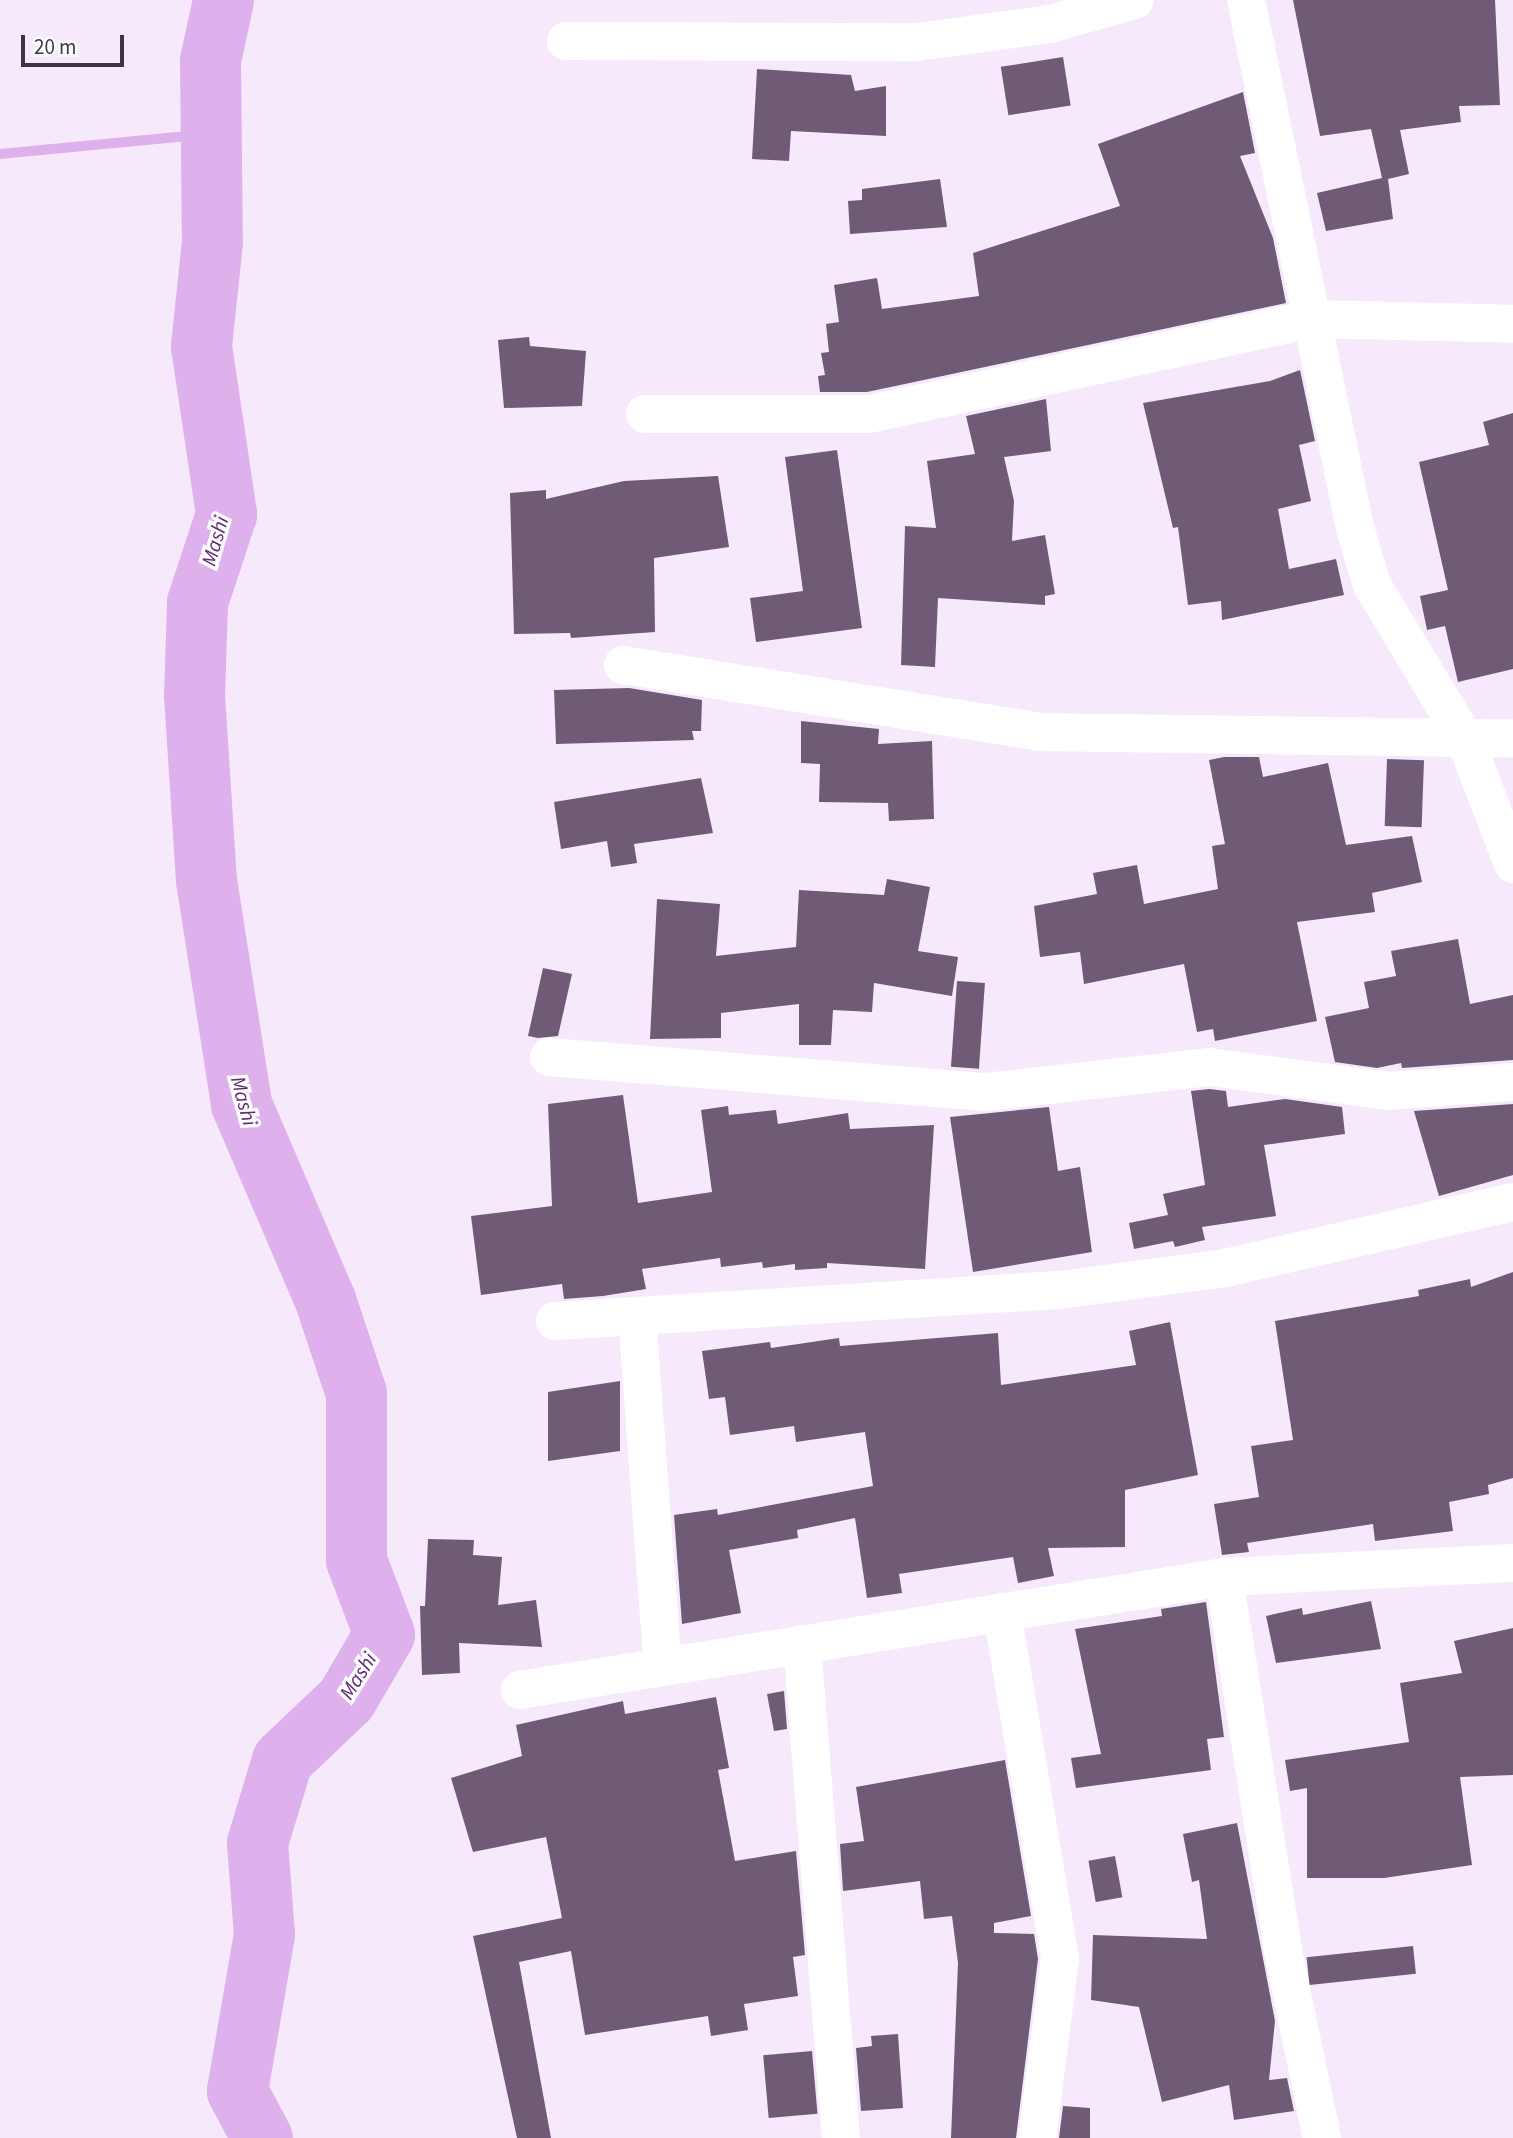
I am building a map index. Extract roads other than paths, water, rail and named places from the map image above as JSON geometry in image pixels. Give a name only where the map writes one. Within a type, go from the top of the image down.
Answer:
[{"type":"street","points":[[566,41],[918,42],[1050,23],[1135,0]]},
{"type":"street","points":[[1246,0],[1355,528],[1372,585],[1465,739],[1513,864]]},
{"type":"street","points":[[645,414],[869,414],[1314,320],[1513,324]]},
{"type":"street","points":[[623,665],[1039,732],[1513,739]]},
{"type":"street","points":[[549,1057],[986,1092],[1209,1067],[1388,1091],[1513,1083]]},
{"type":"street","points":[[555,1321],[1086,1287],[1225,1268],[1513,1202]]},
{"type":"street","points":[[637,1316],[663,1667]]},
{"type":"street","points":[[520,1690],[1224,1577],[1513,1563]]},
{"type":"street","points":[[1224,1577],[1283,1951],[1322,2138]]},
{"type":"street","points":[[1002,1612],[1060,1959],[1037,2138]]},
{"type":"street","points":[[802,1644],[841,2138]]},
{"type":"waterway","name":"Mashi","points":[[223,0],[210,60],[212,241],[201,346],[226,514],[197,602],[194,695],[206,880],[241,1104],[325,1300],[356,1393],[356,1560],[384,1634],[346,1699],[282,1760],[257,1843],[264,1934],[237,2091],[262,2138]]},
{"type":"waterway","points":[[0,154],[208,134]]}]
